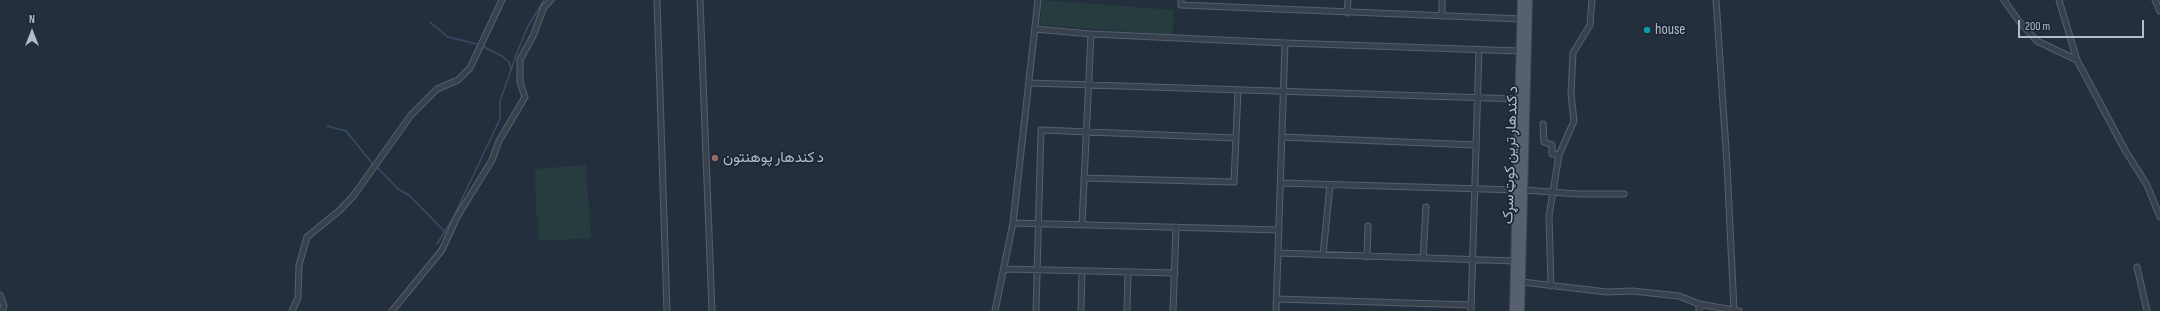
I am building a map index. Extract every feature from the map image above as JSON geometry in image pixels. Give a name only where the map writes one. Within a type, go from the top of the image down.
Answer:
[{"type":"main road","name":"د کندهار ترين کوټ سړک","points":[[1520,311],[1522,282],[1520,190],[1520,51],[1524,40],[1522,0]]},
{"type":"main road","name":"د کندهار ترين کوټ سړک","points":[[1514,311],[1520,190],[1524,40],[1528,0]]},
{"type":"street","points":[[292,311],[298,298],[298,265],[308,237],[340,210],[354,195],[419,106],[437,89],[458,80],[470,68],[502,0]]},
{"type":"street","points":[[392,311],[442,250],[457,217],[492,160],[499,142],[525,97],[520,82],[520,60],[533,36],[544,7],[551,0]]},
{"type":"street","points":[[657,0],[667,311]]},
{"type":"street","points":[[700,0],[712,311]]},
{"type":"street","points":[[995,311],[1013,223],[1030,83],[1038,0]]},
{"type":"street","points":[[1181,0],[1181,5],[1522,19]]},
{"type":"street","points":[[1347,13],[1348,0]]},
{"type":"street","points":[[1442,0],[1442,16]]},
{"type":"street","points":[[1551,286],[1549,216],[1554,192],[1555,171],[1559,155],[1574,121],[1571,94],[1573,53],[1590,25],[1592,0]]},
{"type":"street","points":[[1522,282],[1607,292],[1632,291],[1679,296],[1699,304],[1736,310],[1716,0]]},
{"type":"street","points":[[2004,0],[2018,20],[2036,41],[2077,60]]},
{"type":"street","points":[[2059,0],[2077,60],[2125,150],[2147,185],[2160,216]]},
{"type":"street","points":[[2155,0],[2160,11]]},
{"type":"street","points":[[1035,29],[1091,34],[1285,43],[1520,51]]},
{"type":"street","points":[[1082,224],[1087,86],[1091,34]]},
{"type":"street","points":[[1276,311],[1285,43]]},
{"type":"street","points":[[1471,311],[1479,49]]},
{"type":"street","points":[[1030,83],[1478,99],[1520,99]]},
{"type":"street","points":[[1084,178],[1234,182],[1238,91]]},
{"type":"street","points":[[1543,124],[1544,142],[1552,145],[1552,154],[1559,155]]},
{"type":"street","points":[[1036,311],[1041,130],[1235,138]]},
{"type":"street","points":[[1282,137],[1476,145]]},
{"type":"street","points":[[1281,183],[1520,190],[1578,194],[1624,194]]},
{"type":"street","points":[[1323,255],[1330,185]]},
{"type":"street","points":[[1423,258],[1426,207]]},
{"type":"street","points":[[1013,223],[1279,230]]},
{"type":"street","points":[[1367,257],[1368,226]]},
{"type":"street","points":[[1173,311],[1176,227]]},
{"type":"street","points":[[1278,253],[1516,261]]},
{"type":"street","points":[[2137,267],[2147,311]]},
{"type":"street","points":[[1004,269],[1174,273]]},
{"type":"street","points":[[1081,311],[1082,271]]},
{"type":"street","points":[[1127,311],[1128,272]]},
{"type":"street","points":[[0,295],[4,306],[2,311]]},
{"type":"street","points":[[1277,299],[1471,305]]},
{"type":"street","points":[[1699,304],[1699,311]]},
{"type":"green space","points":[[1042,0],[1174,10],[1172,35],[1040,25]]},
{"type":"green space","points":[[586,165],[591,238],[539,241],[538,216],[536,216],[535,169]]},
{"type":"waterway","points":[[437,244],[453,218],[500,119],[500,101],[517,53],[527,28],[544,0]]},
{"type":"waterway","points":[[430,22],[448,37],[477,44]]},
{"type":"waterway","points":[[484,47],[502,56],[509,62],[511,68]]},
{"type":"waterway","points":[[327,126],[346,131],[372,163]]},
{"type":"waterway","points":[[378,168],[398,189],[409,195],[445,232]]},
{"type":"place","name":"house","points":[[1647,30]]},
{"type":"place","name":"د کندهار پوهنتون","points":[[715,158]]}]
